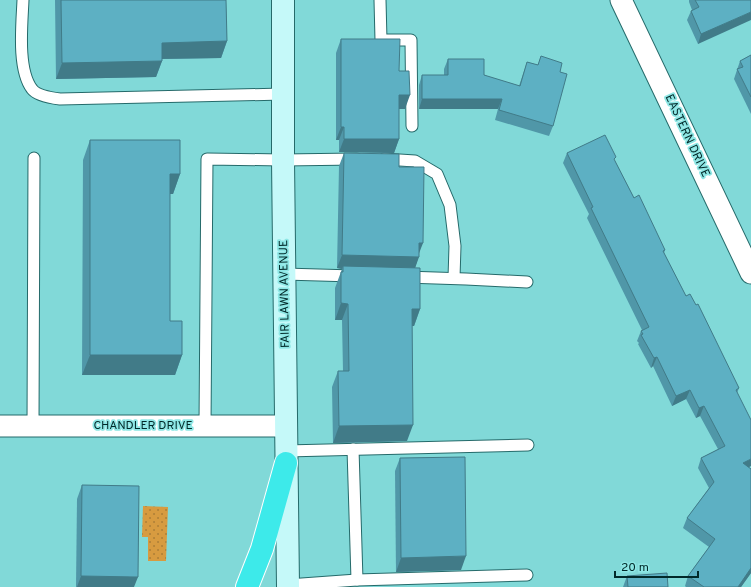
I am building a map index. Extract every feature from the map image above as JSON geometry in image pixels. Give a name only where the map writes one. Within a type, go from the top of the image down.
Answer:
[{"type":"highway","points":[[247,587],[262,549],[286,457]]},
{"type":"main road","name":"FAIR LAWN AVENUE","points":[[283,0],[283,160],[288,586]]},
{"type":"street","name":"EASTERN DRIVE","points":[[622,0],[751,273]]},
{"type":"street","name":"CHANDLER DRIVE","points":[[0,426],[286,426]]},
{"type":"lane","points":[[23,0],[22,38],[24,73],[32,90],[48,98],[68,99],[283,94]]},
{"type":"lane","points":[[380,0],[377,40],[411,40],[412,126]]},
{"type":"lane","points":[[33,426],[34,158]]},
{"type":"lane","points":[[205,426],[207,159],[371,159],[415,161],[437,174],[450,205],[455,246],[454,278]]},
{"type":"lane","points":[[284,274],[368,276]]},
{"type":"lane","points":[[392,277],[454,278],[527,282]]},
{"type":"lane","points":[[286,457],[353,449],[528,445]]},
{"type":"lane","points":[[353,449],[357,580]]},
{"type":"lane","points":[[288,586],[357,580],[527,575]]},
{"type":"shaded area","points":[[143,506],[168,507],[166,561],[148,561],[148,537],[142,537]]},
{"type":"building","points":[[61,0],[226,0],[227,41],[162,43],[162,61],[62,63]]},
{"type":"building","points":[[695,0],[751,0],[751,12],[701,34],[691,11],[699,7]]},
{"type":"building","points":[[341,39],[400,39],[399,71],[409,71],[410,95],[399,95],[399,139],[344,139],[344,127],[341,127]]},
{"type":"building","points":[[751,55],[751,97],[737,69],[743,67],[740,61]]},
{"type":"building","points":[[541,56],[562,63],[560,72],[567,74],[553,126],[499,110],[502,99],[422,99],[422,75],[448,75],[448,59],[484,59],[484,75],[520,86],[527,62],[538,65]]},
{"type":"building","points":[[605,135],[616,157],[614,159],[634,198],[639,195],[665,250],[663,251],[686,296],[690,294],[696,305],[698,304],[739,388],[736,390],[751,420],[751,459],[743,463],[751,469],[751,568],[738,587],[704,587],[688,576],[715,539],[687,518],[714,482],[701,458],[725,446],[704,406],[699,408],[690,390],[676,396],[657,357],[654,358],[641,335],[643,334],[641,331],[649,327],[591,208],[593,207],[567,153]]},
{"type":"building","points":[[90,140],[180,140],[180,174],[170,174],[170,321],[182,321],[182,355],[90,355]]},
{"type":"building","points":[[344,153],[399,154],[399,167],[424,167],[423,243],[419,243],[419,257],[342,255]]},
{"type":"building","points":[[343,266],[420,268],[420,309],[412,309],[413,425],[339,426],[338,371],[349,371],[348,304],[341,303],[341,272],[343,272]]},
{"type":"building","points":[[465,457],[466,556],[401,558],[400,458]]},
{"type":"building","points":[[82,485],[139,486],[138,577],[81,576]]},
{"type":"building","points":[[667,573],[668,587],[628,587],[627,576]]}]
